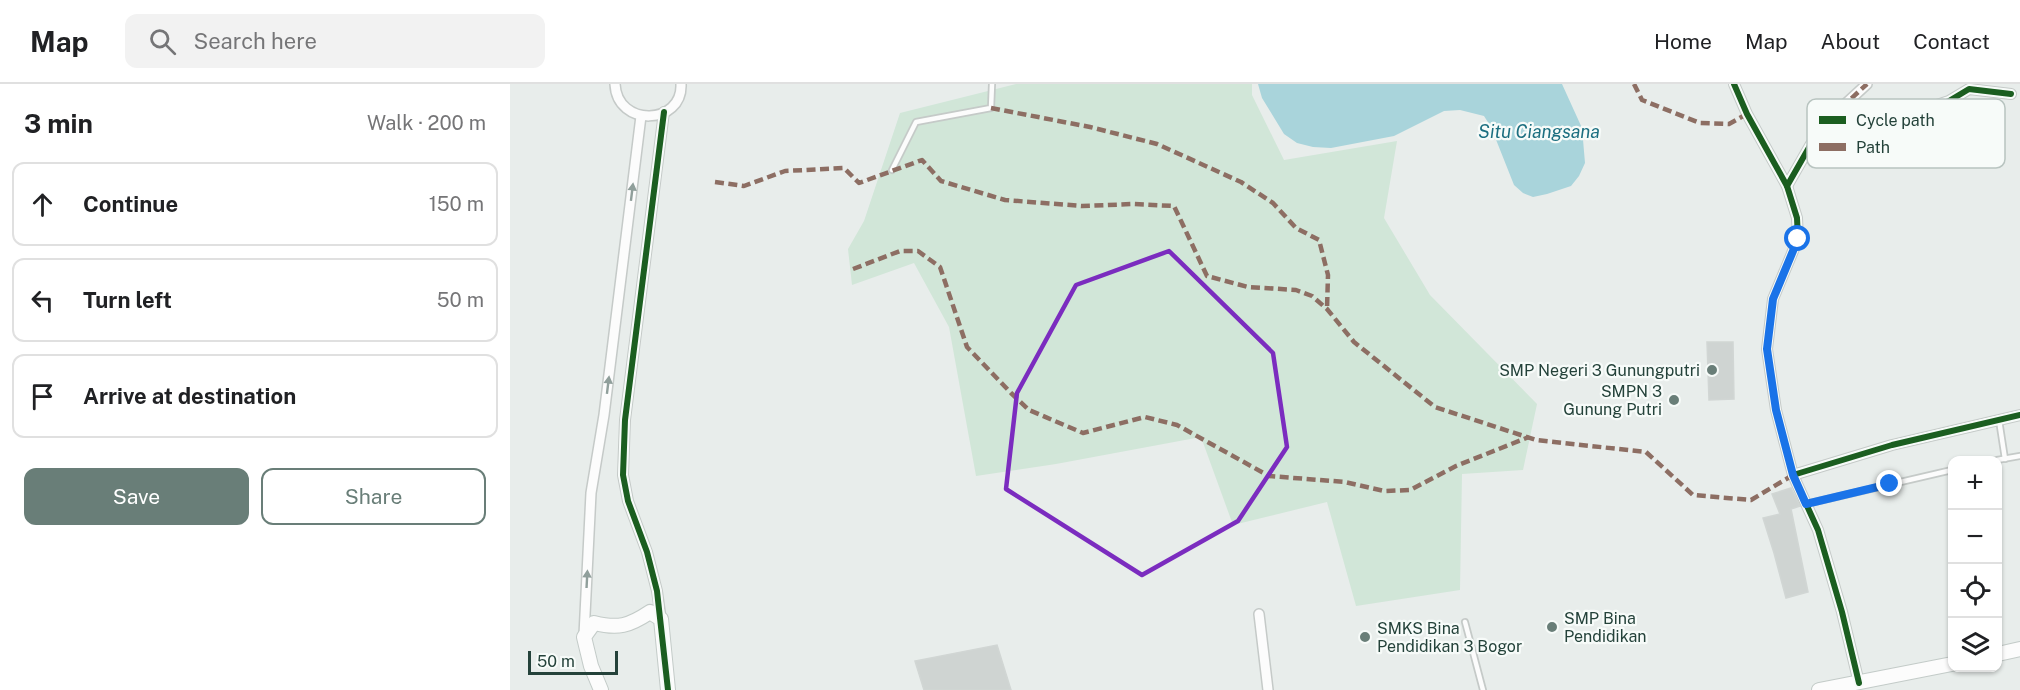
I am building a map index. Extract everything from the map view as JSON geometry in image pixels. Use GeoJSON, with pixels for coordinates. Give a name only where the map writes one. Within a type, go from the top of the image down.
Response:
{"type":"FeatureCollection","features":[{"type":"Feature","properties":{"kind":"street"},"geometry":{"type":"LineString","coordinates":[[615,84],[615,91],[620,102],[629,111],[641,116],[653,116],[664,112],[675,103],[681,84]]}},
{"type":"Feature","properties":{"kind":"street"},"geometry":{"type":"LineString","coordinates":[[1734,84],[1747,114],[1787,186],[1797,218],[1798,239],[1773,299],[1767,349],[1776,410],[1793,475],[1818,530],[1842,612],[1859,683]]}},
{"type":"Feature","properties":{"kind":"street"},"geometry":{"type":"LineString","coordinates":[[1851,99],[1867,84]]}},
{"type":"Feature","properties":{"kind":"street"},"geometry":{"type":"LineString","coordinates":[[1954,99],[1969,89],[2011,94]]}},
{"type":"Feature","properties":{"kind":"street"},"geometry":{"type":"LineString","coordinates":[[664,112],[625,420],[623,475],[628,501],[647,552],[657,591],[655,616],[664,649],[666,690]]}},
{"type":"Feature","properties":{"kind":"street"},"geometry":{"type":"LineString","coordinates":[[601,690],[591,666],[584,637],[591,493],[604,415],[641,116]]}},
{"type":"Feature","properties":{"kind":"street"},"geometry":{"type":"LineString","coordinates":[[1787,186],[1807,151]]}},
{"type":"Feature","properties":{"kind":"street"},"geometry":{"type":"LineString","coordinates":[[1793,475],[1892,445],[2020,415]]}},
{"type":"Feature","properties":{"kind":"street"},"geometry":{"type":"LineString","coordinates":[[585,607],[594,623],[609,627],[655,616]]}},
{"type":"Feature","properties":{"kind":"street"},"geometry":{"type":"LineString","coordinates":[[1259,614],[1268,690]]}},
{"type":"Feature","properties":{"kind":"street"},"geometry":{"type":"LineString","coordinates":[[584,637],[594,623]]}},
{"type":"Feature","properties":{"kind":"street"},"geometry":{"type":"LineString","coordinates":[[2002,653],[2020,650]]}},
{"type":"Feature","properties":{"kind":"street"},"geometry":{"type":"LineString","coordinates":[[1820,690],[1948,664]]}},
{"type":"Feature","properties":{"kind":"lane"},"geometry":{"type":"LineString","coordinates":[[892,170],[916,122],[991,108],[992,84]]}},
{"type":"Feature","properties":{"kind":"lane"},"geometry":{"type":"LineString","coordinates":[[1999,419],[2005,459]]}},
{"type":"Feature","properties":{"kind":"lane"},"geometry":{"type":"LineString","coordinates":[[2002,459],[2020,456]]}},
{"type":"Feature","properties":{"kind":"lane"},"geometry":{"type":"LineString","coordinates":[[1806,504],[1948,471]]}},
{"type":"Feature","properties":{"kind":"lane"},"geometry":{"type":"LineString","coordinates":[[1465,622],[1483,690]]}},
{"type":"Feature","properties":{"kind":"highlighted area"},"geometry":{"type":"Polygon","coordinates":[[[1169,251],[1273,353],[1287,447],[1238,521],[1142,575],[1006,489],[1017,393],[1076,285],[1169,251]]]}},
{"type":"Feature","properties":{"kind":"green space"},"geometry":{"type":"Polygon","coordinates":[[[1016,84],[1252,84],[1252,95],[1284,160],[1397,141],[1384,218],[1430,295],[1537,404],[1523,470],[1462,474],[1460,590],[1356,606],[1327,502],[1233,525],[1201,437],[1056,464],[976,476],[949,327],[914,263],[852,285],[848,249],[864,221],[900,113],[1016,84]]]}},
{"type":"Feature","properties":{"kind":"water","name":"Situ Ciangsana"},"geometry":{"type":"Polygon","coordinates":[[[1258,84],[1562,84],[1582,128],[1585,163],[1571,186],[1533,197],[1523,193],[1514,185],[1491,127],[1484,116],[1460,110],[1444,111],[1394,136],[1331,148],[1313,147],[1297,143],[1284,134],[1262,98],[1258,84]]]}},
{"type":"Feature","properties":{"kind":"building","name":"SMPN 3 Gunung Putri"},"geometry":{"type":"Polygon","coordinates":[[[1707,342],[1733,342],[1734,399],[1709,400],[1707,342]]]}},
{"type":"Feature","properties":{"kind":"building"},"geometry":{"type":"Polygon","coordinates":[[[1791,488],[1800,506],[1791,509],[1808,592],[1786,598],[1763,518],[1780,514],[1772,494],[1791,488]]]}},
{"type":"Feature","properties":{"kind":"building"},"geometry":{"type":"Polygon","coordinates":[[[997,645],[1011,690],[924,690],[915,661],[997,645]]]}},
{"type":"Feature","properties":{"kind":"marked path"},"geometry":{"type":"LineString","coordinates":[[1634,84],[1642,100],[1700,123],[1729,124],[1747,114]]}},
{"type":"Feature","properties":{"kind":"marked path"},"geometry":{"type":"LineString","coordinates":[[1851,99],[1867,84]]}},
{"type":"Feature","properties":{"kind":"marked path"},"geometry":{"type":"LineString","coordinates":[[991,108],[1090,127],[1157,144],[1241,182],[1273,203],[1296,228],[1319,240],[1328,275],[1327,309]]}},
{"type":"Feature","properties":{"kind":"marked path"},"geometry":{"type":"LineString","coordinates":[[715,182],[744,186],[785,171],[844,168],[859,183],[922,160],[941,181],[1005,200],[1082,206],[1133,204],[1174,206],[1207,276],[1248,287],[1296,290],[1312,296],[1327,309],[1354,342],[1435,407],[1536,440],[1646,452],[1693,495],[1751,500],[1793,475]]}},
{"type":"Feature","properties":{"kind":"marked path"},"geometry":{"type":"LineString","coordinates":[[853,269],[900,251],[918,251],[940,267],[967,347],[1029,410],[1083,433],[1145,417],[1177,425],[1269,476],[1345,482],[1384,491],[1410,490],[1456,466],[1529,437]]}},
{"type":"Feature","properties":{"kind":"cycle path"},"geometry":{"type":"LineString","coordinates":[[1734,84],[1747,114],[1787,186],[1797,218],[1798,239],[1773,299],[1767,349],[1776,410],[1793,475],[1818,530],[1842,612],[1859,683]]}},
{"type":"Feature","properties":{"kind":"cycle path"},"geometry":{"type":"LineString","coordinates":[[1952,99],[1969,89],[2011,94]]}},
{"type":"Feature","properties":{"kind":"cycle path"},"geometry":{"type":"LineString","coordinates":[[664,112],[625,420],[623,475],[628,501],[647,552],[657,591],[668,690]]}},
{"type":"Feature","properties":{"kind":"cycle path"},"geometry":{"type":"LineString","coordinates":[[1787,186],[1807,151]]}},
{"type":"Feature","properties":{"kind":"cycle path"},"geometry":{"type":"LineString","coordinates":[[1793,475],[1892,445],[2020,415]]}},
{"type":"Feature","properties":{"kind":"place","name":"SMP Negeri 3 Gunungputri"},"geometry":{"type":"Point","coordinates":[1712,370]}},
{"type":"Feature","properties":{"kind":"place","name":"SMPN 3 Gunung Putri"},"geometry":{"type":"Point","coordinates":[1674,400]}},
{"type":"Feature","properties":{"kind":"place","name":"SMP Bina Pendidikan"},"geometry":{"type":"Point","coordinates":[1552,627]}},
{"type":"Feature","properties":{"kind":"place","name":"SMKS Bina Pendidikan 3 Bogor"},"geometry":{"type":"Point","coordinates":[1365,637]}},
{"type":"Feature","properties":{"kind":"route"},"geometry":{"type":"LineString","coordinates":[[1798,239],[1773,299],[1767,349],[1776,410],[1793,475],[1806,504],[1890,484]]}}]}
